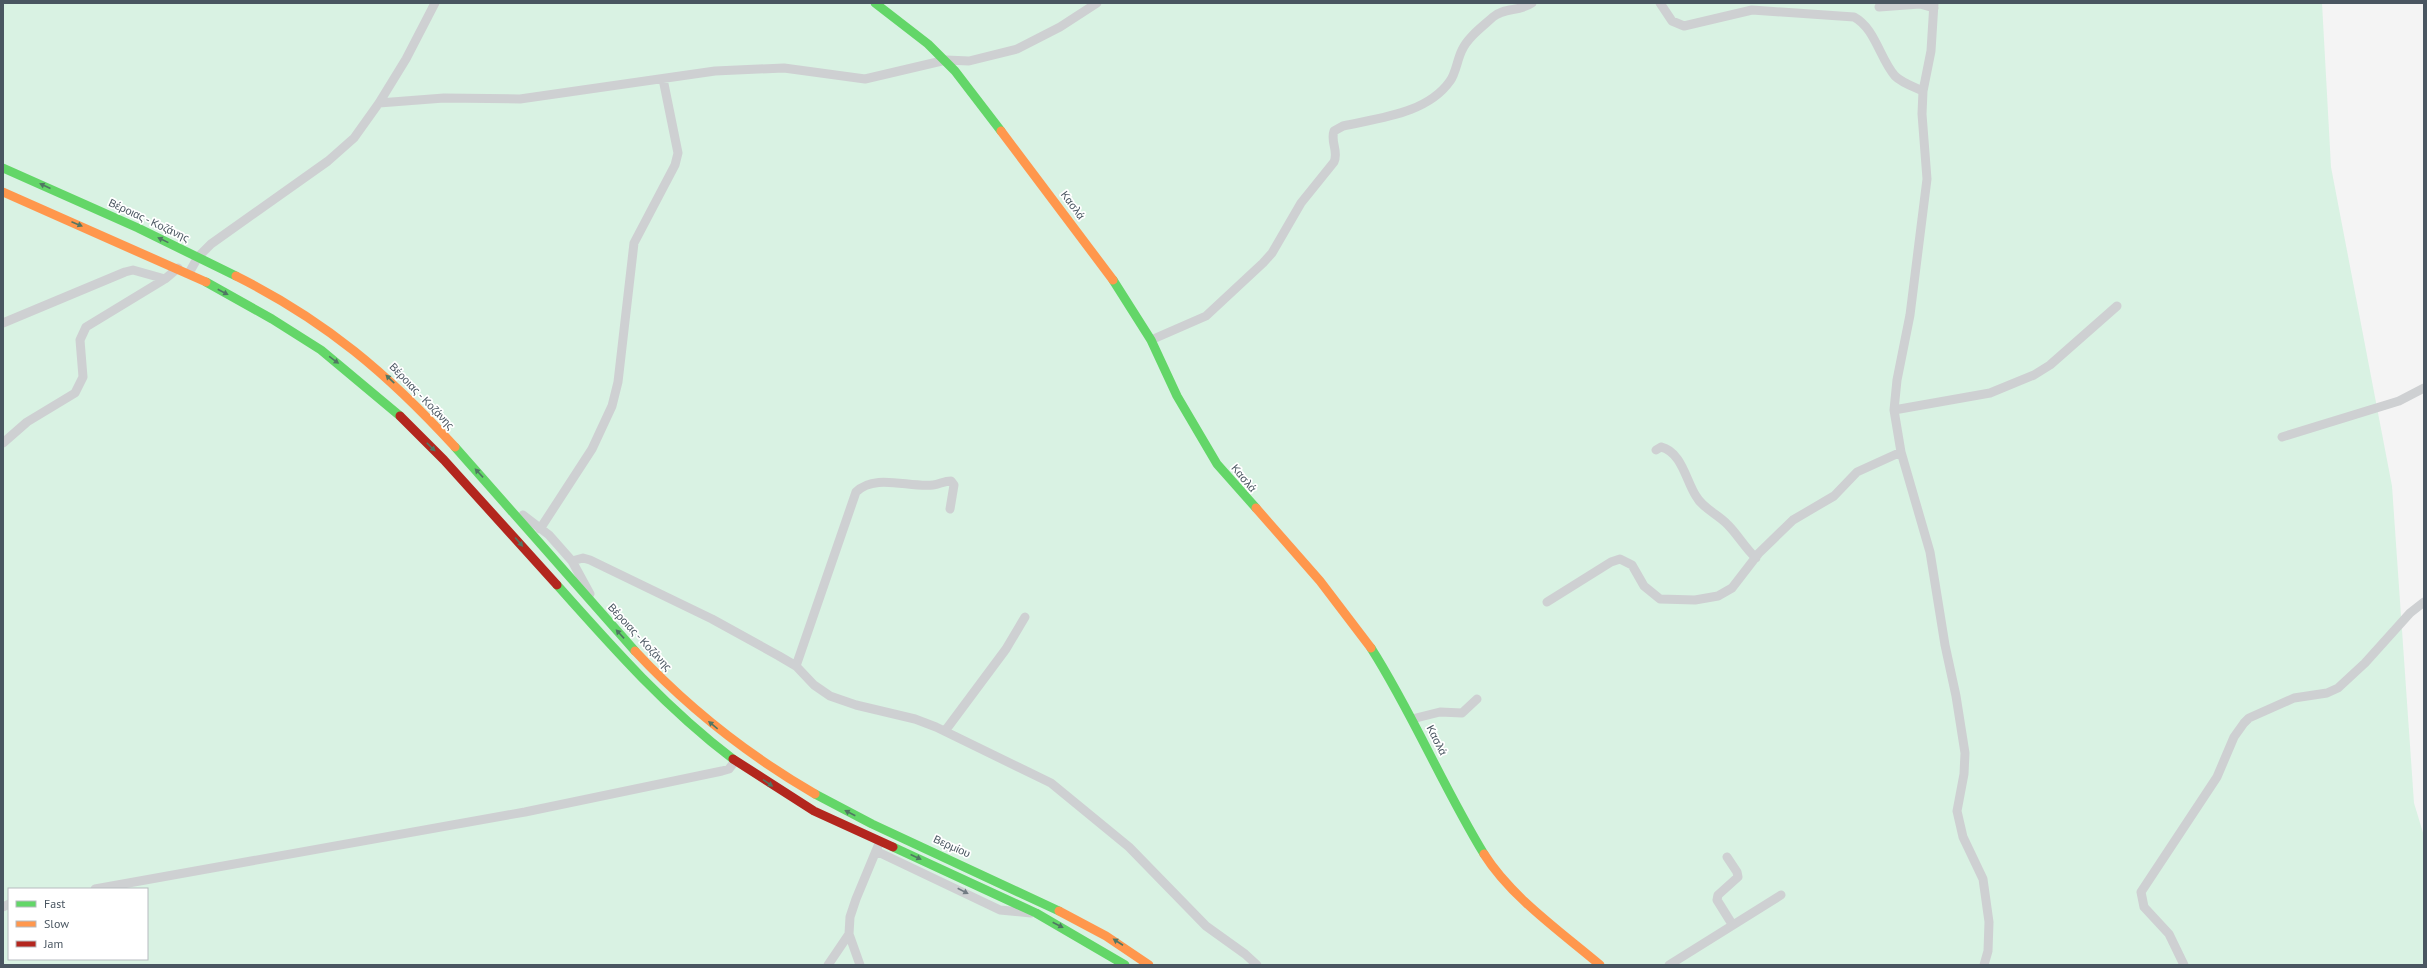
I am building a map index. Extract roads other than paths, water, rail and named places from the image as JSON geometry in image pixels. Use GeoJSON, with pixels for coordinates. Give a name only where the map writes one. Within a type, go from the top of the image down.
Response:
{"type":"FeatureCollection","features":[{"type":"Feature","properties":{"kind":"main road","name":"Κασλά"},"geometry":{"type":"LineString","coordinates":[[875,3],[946,60],[987,111],[1110,275],[1151,340],[1177,396],[1209,453],[1235,486],[1348,615],[1377,656],[1412,719],[1467,826],[1490,863],[1530,906],[1600,965]]}},
{"type":"Feature","properties":{"kind":"main road","name":"Βέροιας - Κοζάνης"},"geometry":{"type":"LineString","coordinates":[[3,168],[112,215],[284,301],[353,348],[380,369],[414,402],[610,623],[675,691],[744,749]]}},
{"type":"Feature","properties":{"kind":"main road"},"geometry":{"type":"LineString","coordinates":[[3,192],[189,273],[265,315],[321,350],[401,417],[510,531],[631,669],[696,731],[735,761],[814,811],[881,840],[1036,914],[1068,930],[1125,965]]}},
{"type":"Feature","properties":{"kind":"main road","name":"Βερμίου"},"geometry":{"type":"LineString","coordinates":[[744,749],[818,797],[885,830],[1042,901],[1116,941],[1149,965]]}},
{"type":"Feature","properties":{"kind":"street"},"geometry":{"type":"LineString","coordinates":[[189,273],[198,257],[211,244],[341,150],[354,138],[379,104],[406,59],[434,3]]}},
{"type":"Feature","properties":{"kind":"street"},"geometry":{"type":"LineString","coordinates":[[379,104],[444,98],[520,99],[716,71],[784,68],[865,79],[946,60],[969,61],[1017,48],[1060,27],[1097,3]]}},
{"type":"Feature","properties":{"kind":"street"},"geometry":{"type":"LineString","coordinates":[[1151,340],[1206,316],[1268,258],[1301,203],[1334,162],[1336,155],[1332,139],[1334,131],[1343,126],[1411,110],[1428,101],[1451,80],[1462,49],[1477,32],[1498,13],[1521,9],[1532,3]]}},
{"type":"Feature","properties":{"kind":"street"},"geometry":{"type":"LineString","coordinates":[[1660,3],[1672,21],[1684,26],[1752,10],[1854,17],[1861,22],[1877,44],[1894,74],[1904,82],[1923,91]]}},
{"type":"Feature","properties":{"kind":"street"},"geometry":{"type":"LineString","coordinates":[[1879,7],[1920,4],[1934,5],[1931,51],[1923,91],[1922,114],[1927,179],[1910,315],[1897,380],[1894,410],[1901,452],[1930,552],[1945,645],[1956,696],[1965,753],[1964,774],[1957,812],[1963,837],[1983,880],[1989,922],[1988,951],[1984,965]]}},
{"type":"Feature","properties":{"kind":"street"},"geometry":{"type":"LineString","coordinates":[[540,529],[592,449],[612,406],[618,382],[634,243],[675,164],[678,153],[663,79]]}},
{"type":"Feature","properties":{"kind":"street"},"geometry":{"type":"LineString","coordinates":[[3,443],[27,422],[59,405],[76,393],[83,377],[80,340],[86,327],[165,279],[178,268]]}},
{"type":"Feature","properties":{"kind":"street"},"geometry":{"type":"LineString","coordinates":[[3,323],[125,272],[133,270],[165,279]]}},
{"type":"Feature","properties":{"kind":"street"},"geometry":{"type":"LineString","coordinates":[[1894,410],[1990,393],[2034,375],[2050,365],[2117,306]]}},
{"type":"Feature","properties":{"kind":"street"},"geometry":{"type":"LineString","coordinates":[[2282,437],[2399,402],[2424,388]]}},
{"type":"Feature","properties":{"kind":"street"},"geometry":{"type":"LineString","coordinates":[[1656,450],[1661,447],[1671,452],[1683,468],[1690,487],[1700,503],[1730,526],[1743,546],[1756,558]]}},
{"type":"Feature","properties":{"kind":"street"},"geometry":{"type":"LineString","coordinates":[[1547,602],[1611,562],[1620,559],[1632,565],[1644,586],[1660,599],[1668,601],[1709,600],[1732,588],[1778,533],[1793,520],[1834,496],[1857,472],[1901,452]]}},
{"type":"Feature","properties":{"kind":"street"},"geometry":{"type":"LineString","coordinates":[[796,666],[856,492],[861,487],[873,483],[935,485],[951,481],[954,485],[950,509]]}},
{"type":"Feature","properties":{"kind":"street"},"geometry":{"type":"LineString","coordinates":[[490,486],[550,536],[572,561],[588,591],[610,623]]}},
{"type":"Feature","properties":{"kind":"street"},"geometry":{"type":"LineString","coordinates":[[572,561],[583,558],[590,560],[712,619],[796,666],[814,685],[830,696],[856,705],[915,719],[1051,783],[1129,847],[1206,926],[1245,954],[1257,965]]}},
{"type":"Feature","properties":{"kind":"street"},"geometry":{"type":"LineString","coordinates":[[2184,965],[2169,934],[2144,907],[2141,892],[2217,777],[2239,730],[2249,718],[2294,698],[2327,693],[2338,688],[2365,663],[2410,613],[2424,602]]}},
{"type":"Feature","properties":{"kind":"street"},"geometry":{"type":"LineString","coordinates":[[945,732],[1006,649],[1025,617]]}},
{"type":"Feature","properties":{"kind":"street"},"geometry":{"type":"LineString","coordinates":[[1412,719],[1440,712],[1462,713],[1477,699]]}},
{"type":"Feature","properties":{"kind":"street"},"geometry":{"type":"LineString","coordinates":[[100,888],[672,783],[729,769],[735,761]]}},
{"type":"Feature","properties":{"kind":"street"},"geometry":{"type":"LineString","coordinates":[[860,965],[850,934],[850,917],[885,830]]}},
{"type":"Feature","properties":{"kind":"street"},"geometry":{"type":"LineString","coordinates":[[876,851],[1000,910],[1036,914]]}},
{"type":"Feature","properties":{"kind":"street"},"geometry":{"type":"LineString","coordinates":[[1726,857],[1737,872],[1738,877],[1718,895],[1717,900],[1732,924]]}},
{"type":"Feature","properties":{"kind":"street"},"geometry":{"type":"LineString","coordinates":[[1669,965],[1732,924],[1781,895]]}},
{"type":"Feature","properties":{"kind":"street"},"geometry":{"type":"LineString","coordinates":[[828,965],[850,934]]}}]}
